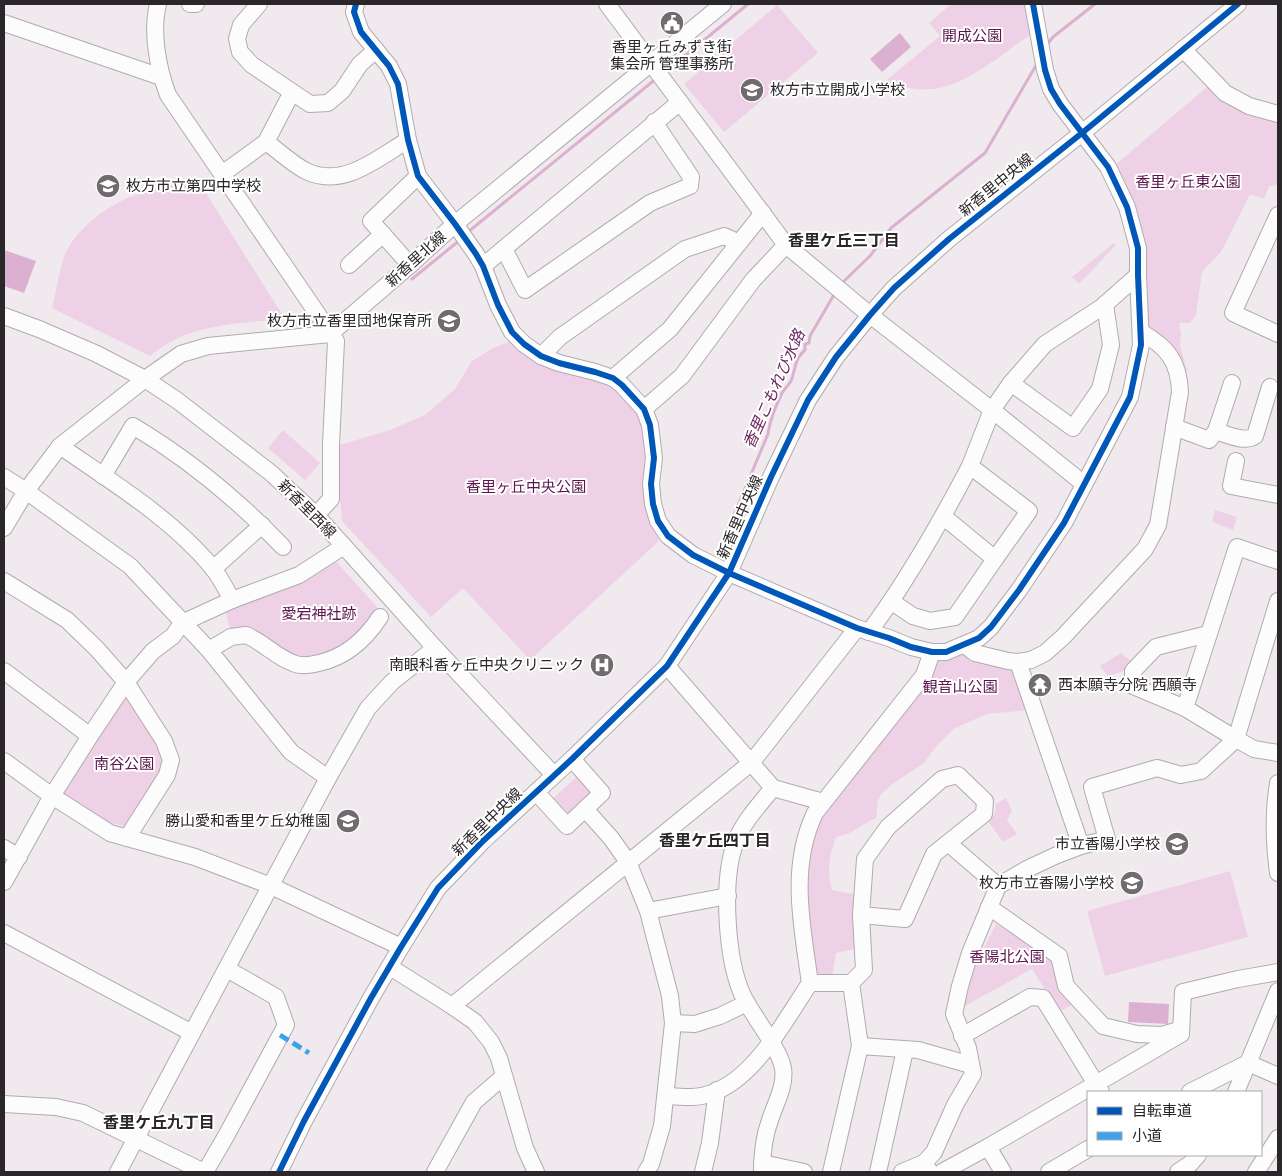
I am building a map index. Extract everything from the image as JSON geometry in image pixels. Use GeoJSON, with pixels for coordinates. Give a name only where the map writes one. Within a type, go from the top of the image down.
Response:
{"type":"FeatureCollection","features":[{"type":"Feature","properties":{"kind":"street"},"geometry":{"type":"LineString","coordinates":[[158,4],[156,44],[161,77],[168,95],[336,341],[331,444],[331,499],[316,515]]}},
{"type":"Feature","properties":{"kind":"street"},"geometry":{"type":"LineString","coordinates":[[190,4],[196,4]]}},
{"type":"Feature","properties":{"kind":"street"},"geometry":{"type":"LineString","coordinates":[[259,4],[241,25],[237,39],[240,52],[252,65],[310,104],[328,103],[342,91],[360,64],[376,50]]}},
{"type":"Feature","properties":{"kind":"street"},"geometry":{"type":"LineString","coordinates":[[356,4],[354,12],[361,32],[389,66],[398,84],[408,140],[418,176],[461,232],[483,266],[498,305],[512,332],[524,344],[541,356],[559,364],[613,378],[644,409],[650,425],[654,458],[651,484],[653,504],[658,521],[668,536],[693,555],[729,573],[863,630],[911,647],[932,652],[946,652],[964,645],[979,638],[991,627],[1064,523],[1130,397],[1141,344],[1138,248],[1127,207],[1108,167],[1060,104],[1052,89],[1043,63],[1034,4]]}},
{"type":"Feature","properties":{"kind":"street"},"geometry":{"type":"LineString","coordinates":[[606,4],[786,245],[870,315],[1084,484]]}},
{"type":"Feature","properties":{"kind":"street","name":"新香里北線"},"geometry":{"type":"LineString","coordinates":[[330,334],[410,265],[461,232],[658,72],[723,4]]}},
{"type":"Feature","properties":{"kind":"street","name":"新香里中央線"},"geometry":{"type":"LineString","coordinates":[[279,1172],[304,1121],[401,947],[438,888],[483,841],[572,759],[667,666],[729,573],[771,476],[808,400],[836,357],[870,315],[894,288],[949,238],[1238,4]]}},
{"type":"Feature","properties":{"kind":"street"},"geometry":{"type":"LineString","coordinates":[[4,23],[161,77]]}},
{"type":"Feature","properties":{"kind":"street"},"geometry":{"type":"LineString","coordinates":[[1183,49],[1225,93],[1249,106],[1278,114]]}},
{"type":"Feature","properties":{"kind":"street"},"geometry":{"type":"LineString","coordinates":[[222,174],[266,142],[292,92]]}},
{"type":"Feature","properties":{"kind":"street"},"geometry":{"type":"LineString","coordinates":[[483,266],[680,102]]}},
{"type":"Feature","properties":{"kind":"street"},"geometry":{"type":"LineString","coordinates":[[504,249],[525,290],[650,203],[690,186],[691,177],[654,122]]}},
{"type":"Feature","properties":{"kind":"street"},"geometry":{"type":"LineString","coordinates":[[266,142],[305,170],[316,175],[336,177],[351,174],[408,140]]}},
{"type":"Feature","properties":{"kind":"street"},"geometry":{"type":"LineString","coordinates":[[410,265],[370,221],[418,176]]}},
{"type":"Feature","properties":{"kind":"street"},"geometry":{"type":"LineString","coordinates":[[613,378],[670,330],[763,213]]}},
{"type":"Feature","properties":{"kind":"street"},"geometry":{"type":"LineString","coordinates":[[1278,215],[1233,313],[1278,333]]}},
{"type":"Feature","properties":{"kind":"street"},"geometry":{"type":"LineString","coordinates":[[349,265],[382,234]]}},
{"type":"Feature","properties":{"kind":"street"},"geometry":{"type":"LineString","coordinates":[[541,356],[560,337],[685,249],[724,236],[740,243]]}},
{"type":"Feature","properties":{"kind":"street"},"geometry":{"type":"LineString","coordinates":[[644,409],[682,376],[753,280],[786,245]]}},
{"type":"Feature","properties":{"kind":"street"},"geometry":{"type":"LineString","coordinates":[[452,1006],[752,762],[863,630],[892,602],[944,517],[970,466],[992,410],[1011,383],[1045,344],[1105,304],[1138,275]]}},
{"type":"Feature","properties":{"kind":"street"},"geometry":{"type":"LineString","coordinates":[[1011,383],[1073,428],[1100,389],[1111,345],[1105,304]]}},
{"type":"Feature","properties":{"kind":"street","name":"新香里西線"},"geometry":{"type":"LineString","coordinates":[[4,316],[97,354],[145,379],[178,401],[271,473],[316,515],[435,648],[554,776]]}},
{"type":"Feature","properties":{"kind":"street"},"geometry":{"type":"LineString","coordinates":[[964,645],[975,653],[991,658],[1018,662],[1031,660],[1045,653],[1063,637],[1145,549],[1158,525],[1180,392],[1179,375],[1168,353],[1156,340],[1141,332]]}},
{"type":"Feature","properties":{"kind":"street"},"geometry":{"type":"LineString","coordinates":[[4,528],[26,491],[60,446],[145,379],[181,354],[208,346],[330,334]]}},
{"type":"Feature","properties":{"kind":"street"},"geometry":{"type":"LineString","coordinates":[[1174,427],[1209,440],[1216,431],[1232,383]]}},
{"type":"Feature","properties":{"kind":"street"},"geometry":{"type":"LineString","coordinates":[[1216,431],[1244,440],[1252,439],[1255,436],[1270,387]]}},
{"type":"Feature","properties":{"kind":"street"},"geometry":{"type":"LineString","coordinates":[[103,476],[132,426],[205,474],[262,525],[283,547]]}},
{"type":"Feature","properties":{"kind":"street"},"geometry":{"type":"LineString","coordinates":[[60,446],[161,517],[180,534],[213,569],[232,600]]}},
{"type":"Feature","properties":{"kind":"street"},"geometry":{"type":"LineString","coordinates":[[1236,462],[1231,486],[1278,495]]}},
{"type":"Feature","properties":{"kind":"street"},"geometry":{"type":"LineString","coordinates":[[892,602],[913,616],[930,621],[955,617],[1029,511],[970,466]]}},
{"type":"Feature","properties":{"kind":"street"},"geometry":{"type":"LineString","coordinates":[[4,476],[130,566],[209,650],[291,752],[328,778]]}},
{"type":"Feature","properties":{"kind":"street"},"geometry":{"type":"LineString","coordinates":[[944,517],[996,559]]}},
{"type":"Feature","properties":{"kind":"street"},"geometry":{"type":"LineString","coordinates":[[213,569],[262,525]]}},
{"type":"Feature","properties":{"kind":"street"},"geometry":{"type":"LineString","coordinates":[[4,882],[52,796],[90,736],[126,682],[153,651],[173,636],[182,623],[232,600],[299,574],[344,546]]}},
{"type":"Feature","properties":{"kind":"street"},"geometry":{"type":"LineString","coordinates":[[1185,708],[1237,547],[1278,561]]}},
{"type":"Feature","properties":{"kind":"street"},"geometry":{"type":"LineString","coordinates":[[4,581],[67,620],[97,649],[126,682],[164,741],[171,760],[167,775],[127,838]]}},
{"type":"Feature","properties":{"kind":"street"},"geometry":{"type":"LineString","coordinates":[[902,1172],[927,1168],[955,1105],[973,1074],[968,1048],[954,1014],[970,954],[998,886],[1027,869],[1057,855],[1107,839],[1092,787],[1157,768],[1181,775],[1202,771],[1236,740],[1278,601]]}},
{"type":"Feature","properties":{"kind":"street"},"geometry":{"type":"LineString","coordinates":[[209,650],[230,637],[246,635],[292,663],[301,666],[315,664],[333,660],[350,650],[363,639],[380,617]]}},
{"type":"Feature","properties":{"kind":"street"},"geometry":{"type":"LineString","coordinates":[[1208,634],[1156,647],[1133,671],[1133,686],[1185,708],[1254,749],[1278,753]]}},
{"type":"Feature","properties":{"kind":"street"},"geometry":{"type":"LineString","coordinates":[[118,1172],[328,778],[368,708],[392,682],[435,648]]}},
{"type":"Feature","properties":{"kind":"street"},"geometry":{"type":"LineString","coordinates":[[666,1096],[690,1097],[711,1093],[731,1083],[755,1064],[810,983],[800,903],[801,860],[806,831],[823,802],[924,675],[932,652]]}},
{"type":"Feature","properties":{"kind":"street"},"geometry":{"type":"LineString","coordinates":[[1018,662],[1081,846]]}},
{"type":"Feature","properties":{"kind":"street"},"geometry":{"type":"LineString","coordinates":[[667,666],[773,788],[823,802]]}},
{"type":"Feature","properties":{"kind":"street"},"geometry":{"type":"LineString","coordinates":[[4,671],[90,736]]}},
{"type":"Feature","properties":{"kind":"street"},"geometry":{"type":"LineString","coordinates":[[536,792],[567,826],[602,793],[572,759]]}},
{"type":"Feature","properties":{"kind":"street"},"geometry":{"type":"LineString","coordinates":[[4,762],[52,796],[110,833],[195,857],[271,886],[401,947]]}},
{"type":"Feature","properties":{"kind":"street"},"geometry":{"type":"LineString","coordinates":[[810,983],[851,983],[864,970],[861,915],[865,859],[888,827],[942,779],[958,775],[985,801],[984,814],[934,854],[905,919],[861,915]]}},
{"type":"Feature","properties":{"kind":"street"},"geometry":{"type":"LineString","coordinates":[[1278,783],[1276,800],[1278,873]]}},
{"type":"Feature","properties":{"kind":"street"},"geometry":{"type":"LineString","coordinates":[[773,788],[749,819],[736,840],[728,877],[729,938],[734,969],[747,1003],[776,1050],[783,1070],[780,1092],[769,1121],[762,1168],[804,1172]]}},
{"type":"Feature","properties":{"kind":"street"},"geometry":{"type":"LineString","coordinates":[[585,809],[611,838],[628,862],[648,911],[670,996],[673,1023],[662,1126],[651,1164],[646,1172]]}},
{"type":"Feature","properties":{"kind":"street"},"geometry":{"type":"LineString","coordinates":[[948,843],[998,886]]}},
{"type":"Feature","properties":{"kind":"street"},"geometry":{"type":"LineString","coordinates":[[4,848],[19,857]]}},
{"type":"Feature","properties":{"kind":"street"},"geometry":{"type":"LineString","coordinates":[[648,911],[728,896]]}},
{"type":"Feature","properties":{"kind":"street"},"geometry":{"type":"LineString","coordinates":[[989,907],[1059,956],[1066,986],[1103,1026],[1137,1034],[1162,1035],[1181,1030]]}},
{"type":"Feature","properties":{"kind":"street"},"geometry":{"type":"LineString","coordinates":[[4,933],[192,1033]]}},
{"type":"Feature","properties":{"kind":"street"},"geometry":{"type":"LineString","coordinates":[[390,967],[475,1022],[491,1042],[499,1058],[525,1148],[536,1172]]}},
{"type":"Feature","properties":{"kind":"street"},"geometry":{"type":"LineString","coordinates":[[5,1103],[56,1107],[83,1113],[204,1172],[226,1136],[286,1025],[276,997],[227,969]]}},
{"type":"Feature","properties":{"kind":"street"},"geometry":{"type":"LineString","coordinates":[[962,1036],[1030,997],[1042,998],[1098,1088],[1181,1034],[1183,992],[1278,972]]}},
{"type":"Feature","properties":{"kind":"street"},"geometry":{"type":"LineString","coordinates":[[831,1172],[860,1046],[851,983]]}},
{"type":"Feature","properties":{"kind":"street"},"geometry":{"type":"LineString","coordinates":[[1236,1091],[1278,991]]}},
{"type":"Feature","properties":{"kind":"street"},"geometry":{"type":"LineString","coordinates":[[673,1023],[695,1024],[720,1016],[747,1003]]}},
{"type":"Feature","properties":{"kind":"street"},"geometry":{"type":"LineString","coordinates":[[860,1046],[918,1050],[971,1064]]}},
{"type":"Feature","properties":{"kind":"street"},"geometry":{"type":"LineString","coordinates":[[878,1172],[905,1050]]}},
{"type":"Feature","properties":{"kind":"street"},"geometry":{"type":"LineString","coordinates":[[1192,1091],[1248,1063],[1278,1076]]}},
{"type":"Feature","properties":{"kind":"street"},"geometry":{"type":"LineString","coordinates":[[435,1172],[474,1102],[504,1076]]}},
{"type":"Feature","properties":{"kind":"street"},"geometry":{"type":"LineString","coordinates":[[704,1172],[718,1090]]}},
{"type":"Feature","properties":{"kind":"street"},"geometry":{"type":"LineString","coordinates":[[942,1172],[1087,1094]]}},
{"type":"Feature","properties":{"kind":"street"},"geometry":{"type":"LineString","coordinates":[[1256,1172],[1278,1138]]}},
{"type":"Feature","properties":{"kind":"street"},"geometry":{"type":"LineString","coordinates":[[988,1147],[1003,1172]]}},
{"type":"Feature","properties":{"kind":"street"},"geometry":{"type":"LineString","coordinates":[[1049,1172],[1087,1150]]}},
{"type":"Feature","properties":{"kind":"street"},"geometry":{"type":"LineString","coordinates":[[1178,1172],[1190,1164],[1197,1156]]}},
{"type":"Feature","properties":{"kind":"green space","name":"開成公園"},"geometry":{"type":"Polygon","coordinates":[[[951,4],[1030,4],[1034,32],[973,74],[946,86],[920,89],[883,83],[940,36],[929,23],[951,4]]]}},
{"type":"Feature","properties":{"kind":"green space"},"geometry":{"type":"Polygon","coordinates":[[[777,5],[818,53],[724,132],[684,84],[777,5]]]}},
{"type":"Feature","properties":{"kind":"green space","name":"香里ヶ丘東公園"},"geometry":{"type":"Polygon","coordinates":[[[1208,86],[1278,120],[1278,185],[1269,186],[1264,199],[1250,194],[1221,252],[1202,272],[1196,315],[1190,323],[1179,323],[1180,345],[1187,371],[1183,374],[1146,330],[1114,166],[1208,86]]]}},
{"type":"Feature","properties":{"kind":"green space"},"geometry":{"type":"Polygon","coordinates":[[[179,179],[202,187],[285,319],[231,324],[197,331],[180,337],[150,356],[52,308],[66,252],[78,234],[94,218],[113,205],[179,179]]]}},
{"type":"Feature","properties":{"kind":"green space"},"geometry":{"type":"Polygon","coordinates":[[[1114,243],[1116,245],[1079,284],[1072,277],[1114,243]]]}},
{"type":"Feature","properties":{"kind":"green space","name":"香里ヶ丘中央公園"},"geometry":{"type":"Polygon","coordinates":[[[512,341],[533,360],[561,372],[599,381],[624,393],[642,415],[648,441],[648,514],[659,541],[530,660],[463,588],[431,617],[342,521],[336,446],[390,430],[425,415],[455,389],[472,361],[493,348],[512,341]]]}},
{"type":"Feature","properties":{"kind":"green space"},"geometry":{"type":"Polygon","coordinates":[[[283,430],[320,463],[305,480],[268,448],[283,430]]]}},
{"type":"Feature","properties":{"kind":"green space"},"geometry":{"type":"Polygon","coordinates":[[[1215,510],[1237,517],[1233,530],[1212,522],[1215,510]]]}},
{"type":"Feature","properties":{"kind":"green space","name":"愛宕神社跡"},"geometry":{"type":"Polygon","coordinates":[[[332,557],[377,607],[376,615],[347,647],[301,661],[231,632],[225,610],[332,557]]]}},
{"type":"Feature","properties":{"kind":"green space","name":"観音山公園"},"geometry":{"type":"Polygon","coordinates":[[[964,649],[1009,664],[1027,710],[987,714],[955,728],[935,748],[924,763],[882,793],[878,800],[876,818],[852,832],[836,837],[830,863],[830,883],[832,890],[857,895],[855,949],[836,953],[832,978],[814,980],[803,903],[810,832],[934,656],[964,649]]]}},
{"type":"Feature","properties":{"kind":"green space"},"geometry":{"type":"Polygon","coordinates":[[[1121,653],[1135,664],[1131,669],[1108,676],[1100,666],[1121,653]]]}},
{"type":"Feature","properties":{"kind":"green space","name":"南谷公園"},"geometry":{"type":"Polygon","coordinates":[[[124,694],[157,744],[162,765],[160,775],[153,788],[127,827],[110,823],[63,794],[124,694]]]}},
{"type":"Feature","properties":{"kind":"green space"},"geometry":{"type":"Polygon","coordinates":[[[581,773],[595,789],[563,817],[549,802],[581,773]]]}},
{"type":"Feature","properties":{"kind":"green space"},"geometry":{"type":"Polygon","coordinates":[[[1006,798],[1012,811],[1007,820],[1017,834],[1003,842],[988,821],[995,814],[996,804],[1006,798]]]}},
{"type":"Feature","properties":{"kind":"green space"},"geometry":{"type":"Polygon","coordinates":[[[1230,871],[1248,937],[1105,976],[1087,911],[1230,871]]]}},
{"type":"Feature","properties":{"kind":"green space","name":"香陽北公園"},"geometry":{"type":"Polygon","coordinates":[[[996,924],[1048,954],[1056,969],[1061,991],[1072,1005],[1059,1012],[1032,969],[963,1007],[972,972],[996,924]]]}},
{"type":"Feature","properties":{"kind":"shaded area"},"geometry":{"type":"Polygon","coordinates":[[[900,33],[911,47],[882,72],[870,59],[900,33]]]}},
{"type":"Feature","properties":{"kind":"shaded area"},"geometry":{"type":"Polygon","coordinates":[[[4,250],[36,261],[24,293],[4,286],[4,250]]]}},
{"type":"Feature","properties":{"kind":"shaded area"},"geometry":{"type":"Polygon","coordinates":[[[1129,1002],[1169,1004],[1168,1024],[1128,1022],[1129,1002]]]}},
{"type":"Feature","properties":{"kind":"waterway"},"geometry":{"type":"LineString","coordinates":[[664,73],[748,4]]}},
{"type":"Feature","properties":{"kind":"waterway","name":"香里こもれび水路"},"geometry":{"type":"LineString","coordinates":[[1047,45],[1053,37],[1095,4]]}},
{"type":"Feature","properties":{"kind":"waterway","name":"香里こもれび水路"},"geometry":{"type":"LineString","coordinates":[[841,284],[870,256],[891,228],[985,153],[1038,62]]}},
{"type":"Feature","properties":{"kind":"waterway"},"geometry":{"type":"LineString","coordinates":[[468,232],[657,78]]}},
{"type":"Feature","properties":{"kind":"waterway"},"geometry":{"type":"LineString","coordinates":[[412,279],[460,240]]}},
{"type":"Feature","properties":{"kind":"waterway","name":"香里こもれび水路"},"geometry":{"type":"LineString","coordinates":[[728,529],[768,434],[780,398],[791,381],[797,361],[805,350],[805,344],[809,343],[810,336],[835,293]]}},
{"type":"Feature","properties":{"kind":"marked path"},"geometry":{"type":"LineString","coordinates":[[280,1035],[309,1053]]}},
{"type":"Feature","properties":{"kind":"cycle path"},"geometry":{"type":"LineString","coordinates":[[356,4],[354,12],[361,32],[389,66],[398,84],[408,140],[418,176],[476,254],[512,332],[524,344],[541,356],[613,378],[644,409],[650,425],[654,458],[651,484],[653,504],[658,521],[668,536],[693,555],[729,573],[857,628],[911,647],[932,652],[946,652],[979,638],[991,627],[1019,590],[1064,523],[1130,397],[1141,345],[1138,248],[1127,207],[1108,167],[1060,104],[1051,89],[1045,70],[1033,4]]}},
{"type":"Feature","properties":{"kind":"cycle path"},"geometry":{"type":"LineString","coordinates":[[279,1172],[304,1121],[371,998],[438,888],[483,841],[572,759],[667,666],[729,573],[771,477],[808,400],[836,357],[870,315],[894,288],[949,239],[1082,133],[1238,4]]}},
{"type":"Feature","properties":{"kind":"place","name":"香里ヶ丘みずき街 集会所 管理事務所"},"geometry":{"type":"Point","coordinates":[672,23]}},
{"type":"Feature","properties":{"kind":"place","name":"枚方市立開成小学校"},"geometry":{"type":"Point","coordinates":[752,90]}},
{"type":"Feature","properties":{"kind":"place","name":"枚方市立第四中学校"},"geometry":{"type":"Point","coordinates":[108,186]}},
{"type":"Feature","properties":{"kind":"place","name":"枚方市立香里団地保育所"},"geometry":{"type":"Point","coordinates":[449,321]}},
{"type":"Feature","properties":{"kind":"place","name":"南眼科香ヶ丘中央クリニック"},"geometry":{"type":"Point","coordinates":[602,665]}},
{"type":"Feature","properties":{"kind":"place","name":"西本願寺分院 西願寺"},"geometry":{"type":"Point","coordinates":[1040,685]}},
{"type":"Feature","properties":{"kind":"place","name":"勝山愛和香里ケ丘幼稚園"},"geometry":{"type":"Point","coordinates":[348,821]}},
{"type":"Feature","properties":{"kind":"place","name":"市立香陽小学校"},"geometry":{"type":"Point","coordinates":[1177,844]}},
{"type":"Feature","properties":{"kind":"place","name":"枚方市立香陽小学校"},"geometry":{"type":"Point","coordinates":[1132,883]}},
{"type":"Feature","properties":{"kind":"district","name":"香里ケ丘三丁目"},"geometry":{"type":"Point","coordinates":[844,240]}},
{"type":"Feature","properties":{"kind":"district","name":"香里ケ丘四丁目"},"geometry":{"type":"Point","coordinates":[715,840]}},
{"type":"Feature","properties":{"kind":"district","name":"香里ケ丘九丁目"},"geometry":{"type":"Point","coordinates":[159,1122]}}]}
